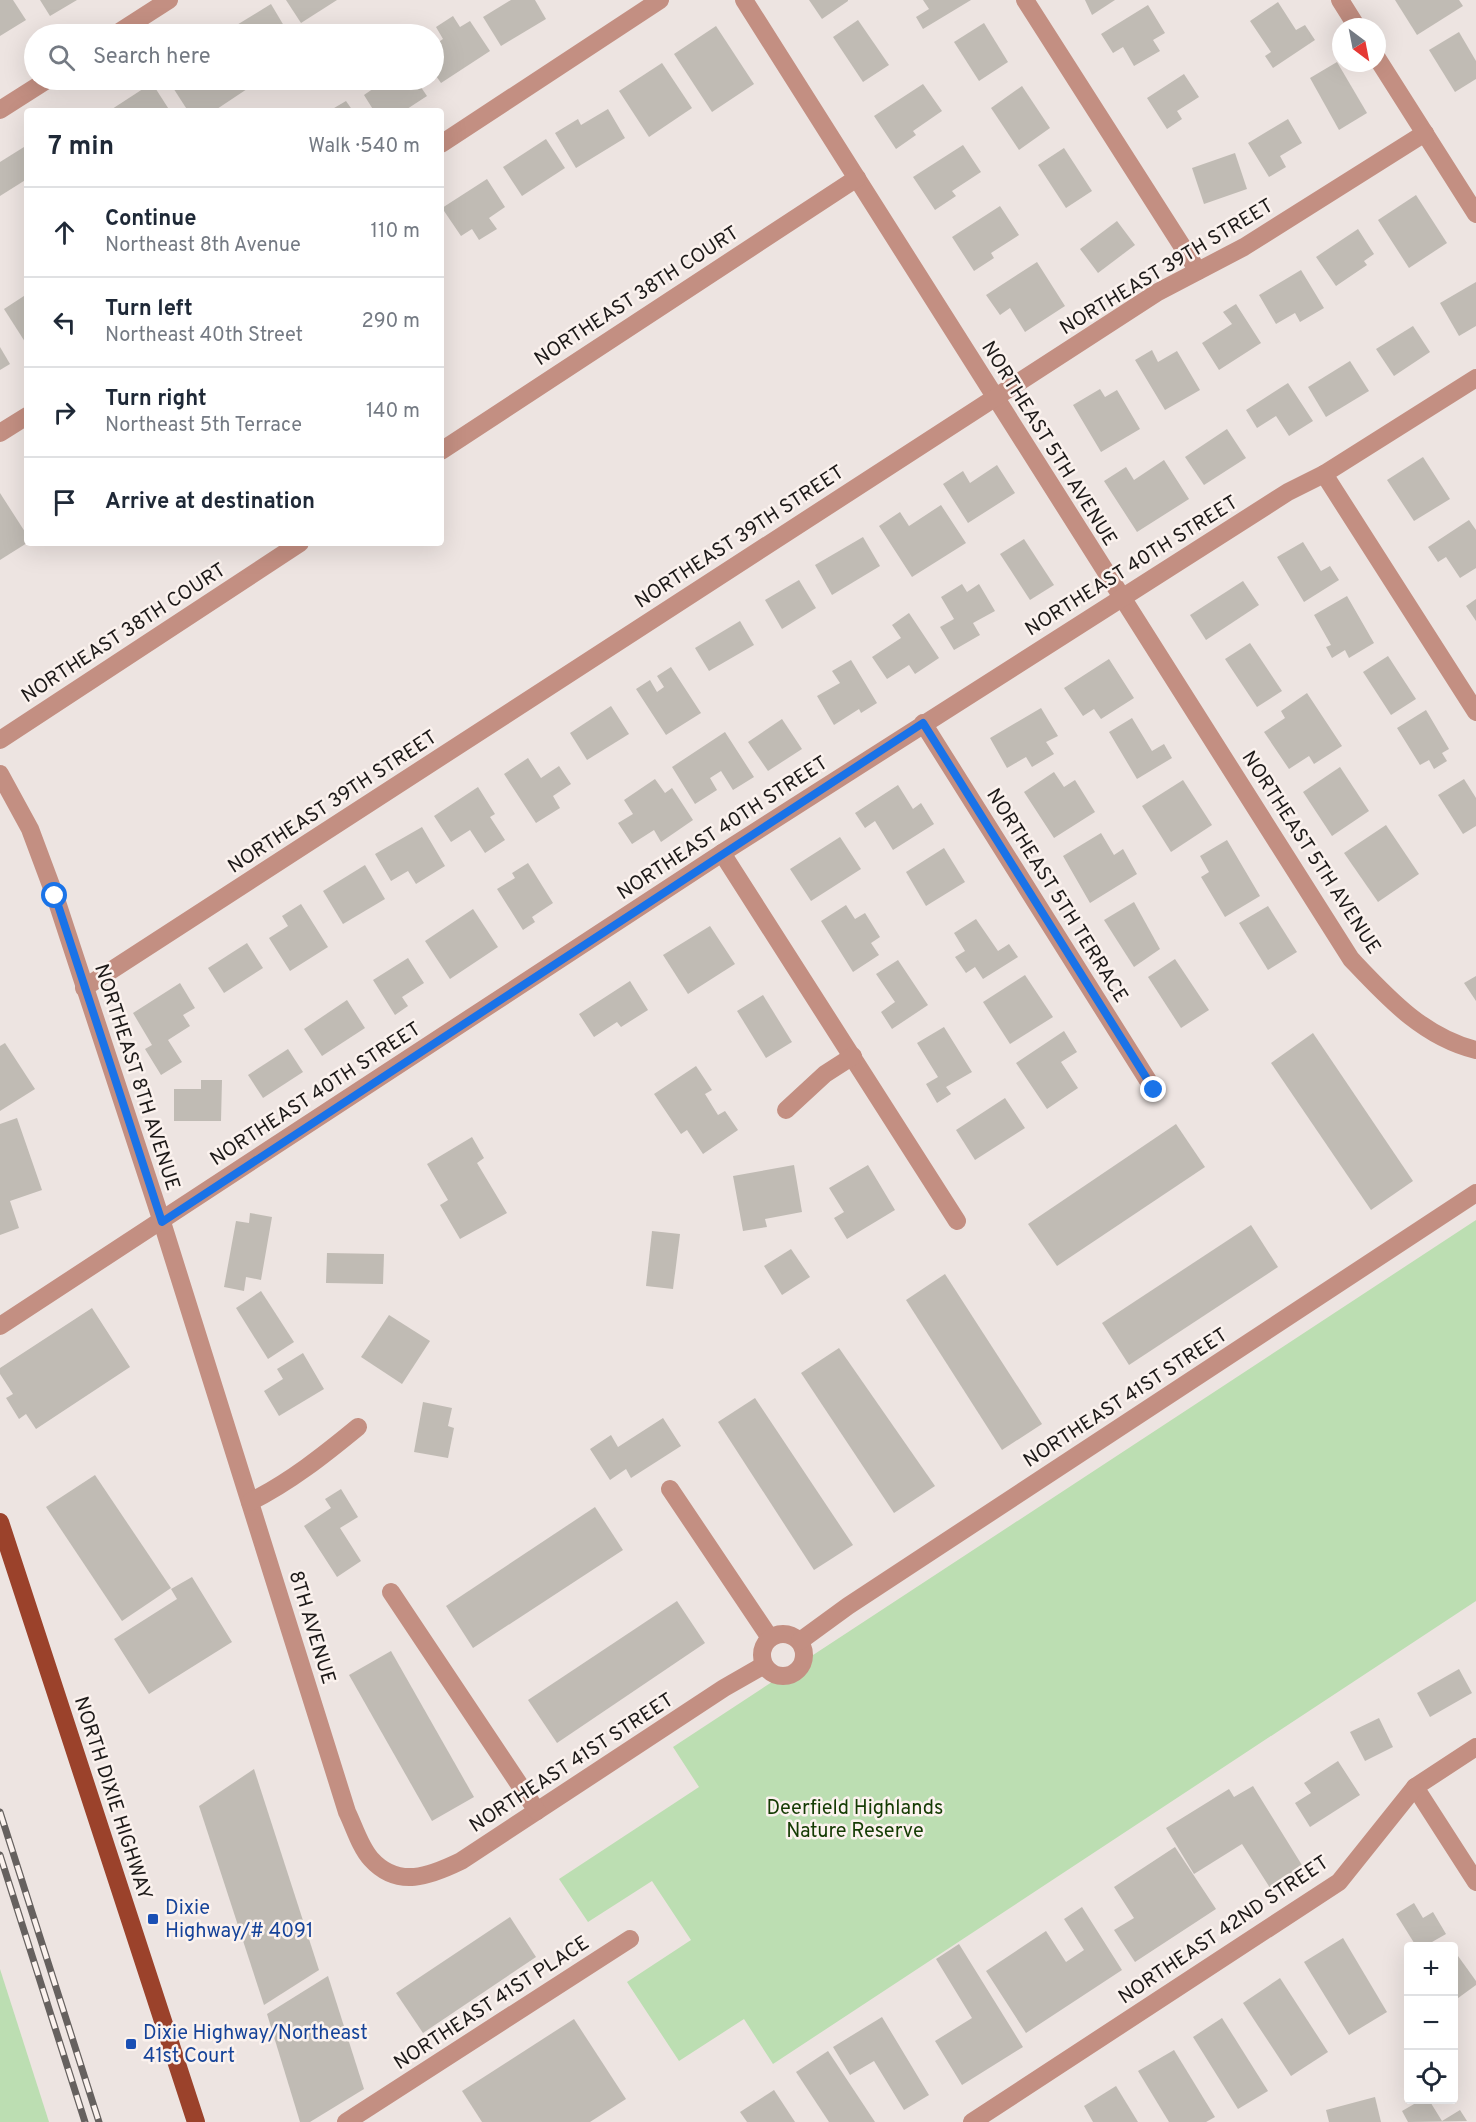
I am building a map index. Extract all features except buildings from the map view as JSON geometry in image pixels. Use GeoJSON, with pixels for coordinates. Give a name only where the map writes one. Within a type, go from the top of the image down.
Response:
{"type":"FeatureCollection","features":[{"type":"Feature","properties":{"kind":"main road","name":"NORTH DIXIE HIGHWAY"},"geometry":{"type":"LineString","coordinates":[[0,1522],[196,2122]]}},
{"type":"Feature","properties":{"kind":"street"},"geometry":{"type":"LineString","coordinates":[[132,24],[170,0]]}},
{"type":"Feature","properties":{"kind":"street"},"geometry":{"type":"LineString","coordinates":[[444,142],[660,0]]}},
{"type":"Feature","properties":{"kind":"street","name":"NORTHEAST 5TH AVENUE"},"geometry":{"type":"LineString","coordinates":[[744,0],[1351,959],[1396,1007],[1430,1030],[1476,1050]]}},
{"type":"Feature","properties":{"kind":"street"},"geometry":{"type":"LineString","coordinates":[[1025,0],[1198,271]]}},
{"type":"Feature","properties":{"kind":"street"},"geometry":{"type":"LineString","coordinates":[[1340,0],[1351,18]]}},
{"type":"Feature","properties":{"kind":"street"},"geometry":{"type":"LineString","coordinates":[[1386,72],[1476,214]]}},
{"type":"Feature","properties":{"kind":"street"},"geometry":{"type":"LineString","coordinates":[[0,110],[31,90]]}},
{"type":"Feature","properties":{"kind":"street","name":"NORTHEAST 39TH STREET"},"geometry":{"type":"LineString","coordinates":[[84,988],[1158,292],[1244,247],[1425,133]]}},
{"type":"Feature","properties":{"kind":"street","name":"NORTHEAST 38TH COURT"},"geometry":{"type":"LineString","coordinates":[[444,449],[857,178]]}},
{"type":"Feature","properties":{"kind":"street","name":"NORTHEAST 40TH STREET"},"geometry":{"type":"LineString","coordinates":[[0,1326],[923,723],[1288,492],[1324,474],[1476,378]]}},
{"type":"Feature","properties":{"kind":"street"},"geometry":{"type":"LineString","coordinates":[[0,433],[24,418]]}},
{"type":"Feature","properties":{"kind":"street"},"geometry":{"type":"LineString","coordinates":[[1324,474],[1476,712]]}},
{"type":"Feature","properties":{"kind":"street","name":"NORTHEAST 38TH COURT"},"geometry":{"type":"LineString","coordinates":[[0,740],[295,546]]}},
{"type":"Feature","properties":{"kind":"street","name":"NORTHEAST 5TH TERRACE"},"geometry":{"type":"LineString","coordinates":[[923,723],[1154,1090]]}},
{"type":"Feature","properties":{"kind":"street","name":"NORTHEAST 8TH AVENUE"},"geometry":{"type":"LineString","coordinates":[[0,774],[30,829],[162,1222],[250,1502]]}},
{"type":"Feature","properties":{"kind":"street"},"geometry":{"type":"LineString","coordinates":[[722,853],[957,1221]]}},
{"type":"Feature","properties":{"kind":"street"},"geometry":{"type":"LineString","coordinates":[[786,1110],[825,1074],[853,1056]]}},
{"type":"Feature","properties":{"kind":"street","name":"NORTHEAST 41ST STREET"},"geometry":{"type":"LineString","coordinates":[[800,1641],[848,1606],[1476,1193]]}},
{"type":"Feature","properties":{"kind":"street"},"geometry":{"type":"LineString","coordinates":[[250,1502],[270,1492],[322,1457],[358,1426]]}},
{"type":"Feature","properties":{"kind":"street"},"geometry":{"type":"LineString","coordinates":[[670,1490],[770,1638]]}},
{"type":"Feature","properties":{"kind":"street","name":"8TH AVENUE"},"geometry":{"type":"LineString","coordinates":[[250,1502],[347,1812],[370,1858],[396,1877]]}},
{"type":"Feature","properties":{"kind":"street"},"geometry":{"type":"LineString","coordinates":[[391,1592],[537,1811]]}},
{"type":"Feature","properties":{"kind":"street"},"geometry":{"type":"LineString","coordinates":[[786,1633],[800,1641],[804,1658],[794,1673],[777,1676],[764,1665],[762,1650],[770,1638],[786,1633]]}},
{"type":"Feature","properties":{"kind":"street","name":"NORTHEAST 41ST STREET"},"geometry":{"type":"LineString","coordinates":[[396,1877],[431,1875],[461,1861],[764,1665]]}},
{"type":"Feature","properties":{"kind":"street","name":"NORTHEAST 42ND STREET"},"geometry":{"type":"LineString","coordinates":[[972,2122],[1339,1882],[1415,1787],[1476,1747]]}},
{"type":"Feature","properties":{"kind":"street"},"geometry":{"type":"LineString","coordinates":[[1415,1787],[1476,1882]]}},
{"type":"Feature","properties":{"kind":"street","name":"NORTHEAST 41ST PLACE"},"geometry":{"type":"LineString","coordinates":[[346,2122],[630,1939]]}},
{"type":"Feature","properties":{"kind":"green space","name":"Deerfield Highlands Nature Reserve"},"geometry":{"type":"Polygon","coordinates":[[[1476,1220],[1476,1601],[773,2064],[744,2019],[679,2061],[627,1982],[691,1940],[652,1881],[588,1922],[559,1879],[699,1787],[673,1747],[1476,1220]]]}},
{"type":"Feature","properties":{"kind":"green space"},"geometry":{"type":"Polygon","coordinates":[[[0,1969],[49,2122],[0,2122],[0,1969]]]}},
{"type":"Feature","properties":{"kind":"railway"},"geometry":{"type":"LineString","coordinates":[[0,1812],[99,2122]]}},
{"type":"Feature","properties":{"kind":"railway"},"geometry":{"type":"LineString","coordinates":[[0,1855],[85,2122]]}},
{"type":"Feature","properties":{"kind":"place","name":"Dixie Highway/# 4091"},"geometry":{"type":"Point","coordinates":[153,1919]}},
{"type":"Feature","properties":{"kind":"place","name":"Dixie Highway/Northeast 41st Court"},"geometry":{"type":"Point","coordinates":[131,2044]}},
{"type":"Feature","properties":{"kind":"route"},"geometry":{"type":"LineString","coordinates":[[55,896],[162,1222],[923,723],[1154,1090]]}}]}
